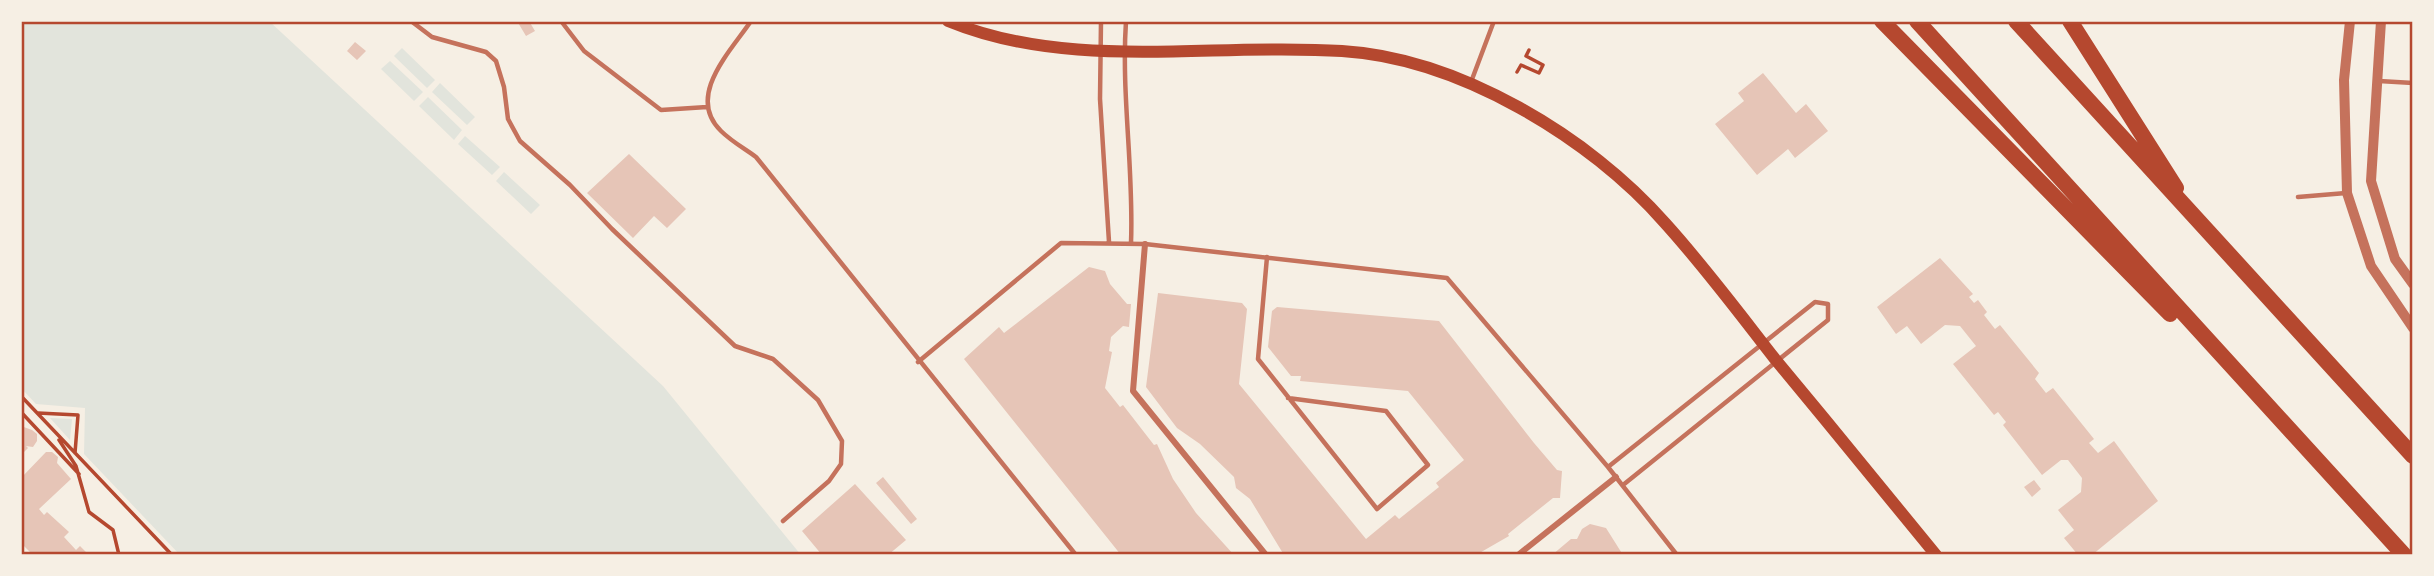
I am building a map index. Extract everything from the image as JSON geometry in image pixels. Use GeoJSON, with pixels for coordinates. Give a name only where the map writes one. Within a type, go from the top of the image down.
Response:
{"type":"FeatureCollection","features":[{"type":"Feature","properties":{"kind":"highway"},"geometry":{"type":"LineString","coordinates":[[1882,21],[2361,508]]}},
{"type":"Feature","properties":{"kind":"highway"},"geometry":{"type":"LineString","coordinates":[[1917,21],[2404,555]]}},
{"type":"Feature","properties":{"kind":"highway"},"geometry":{"type":"LineString","coordinates":[[2016,21],[2202,228],[2413,456]]}},
{"type":"Feature","properties":{"kind":"highway"},"geometry":{"type":"LineString","coordinates":[[2070,21],[2202,228]]}},
{"type":"Feature","properties":{"kind":"main road"},"geometry":{"type":"LineString","coordinates":[[948,21],[975,32],[1034,46],[1101,51],[1259,47],[1346,51],[1421,66],[1471,85],[1590,151],[1664,222],[1936,555]]}},
{"type":"Feature","properties":{"kind":"street"},"geometry":{"type":"LineString","coordinates":[[2350,21],[2344,80],[2347,193],[2371,266],[2409,316],[2413,328]]}},
{"type":"Feature","properties":{"kind":"street"},"geometry":{"type":"LineString","coordinates":[[2381,21],[2371,181],[2395,259],[2413,284]]}},
{"type":"Feature","properties":{"kind":"street"},"geometry":{"type":"LineString","coordinates":[[1145,244],[1133,391],[1266,555]]}},
{"type":"Feature","properties":{"kind":"street"},"geometry":{"type":"LineString","coordinates":[[1518,555],[1616,477]]}},
{"type":"Feature","properties":{"kind":"lane"},"geometry":{"type":"LineString","coordinates":[[411,21],[432,37],[486,52],[496,61],[504,87],[508,119],[520,141],[570,185],[612,229],[735,346],[773,359],[818,400],[842,441],[841,464],[829,481],[783,522]]}},
{"type":"Feature","properties":{"kind":"lane"},"geometry":{"type":"LineString","coordinates":[[561,21],[584,51],[661,110],[707,107]]}},
{"type":"Feature","properties":{"kind":"lane"},"geometry":{"type":"LineString","coordinates":[[751,21],[710,80],[707,107],[719,130],[757,157],[918,362],[1076,555]]}},
{"type":"Feature","properties":{"kind":"lane"},"geometry":{"type":"LineString","coordinates":[[1101,21],[1100,99],[1109,242]]}},
{"type":"Feature","properties":{"kind":"lane"},"geometry":{"type":"LineString","coordinates":[[1126,21],[1124,90],[1132,198],[1131,243]]}},
{"type":"Feature","properties":{"kind":"lane"},"geometry":{"type":"LineString","coordinates":[[1471,85],[1494,21]]}},
{"type":"Feature","properties":{"kind":"lane"},"geometry":{"type":"LineString","coordinates":[[2377,81],[2413,83]]}},
{"type":"Feature","properties":{"kind":"lane"},"geometry":{"type":"LineString","coordinates":[[2298,197],[2347,193]]}},
{"type":"Feature","properties":{"kind":"lane"},"geometry":{"type":"LineString","coordinates":[[918,362],[1061,243],[1145,244],[1447,278],[1623,485],[1677,555]]}},
{"type":"Feature","properties":{"kind":"lane"},"geometry":{"type":"LineString","coordinates":[[1267,257],[1258,359],[1288,398],[1377,509],[1428,465],[1386,411],[1288,398]]}},
{"type":"Feature","properties":{"kind":"lane"},"geometry":{"type":"LineString","coordinates":[[1608,467],[1815,302],[1828,304],[1828,320],[1623,485]]}},
{"type":"Feature","properties":{"kind":"path"},"geometry":{"type":"LineString","coordinates":[[1517,72],[1521,65],[1539,73],[1543,65],[1526,56],[1529,50]]}},
{"type":"Feature","properties":{"kind":"path"},"geometry":{"type":"LineString","coordinates":[[21,396],[172,555]]}},
{"type":"Feature","properties":{"kind":"path"},"geometry":{"type":"LineString","coordinates":[[21,412],[80,476]]}},
{"type":"Feature","properties":{"kind":"path"},"geometry":{"type":"LineString","coordinates":[[37,413],[78,415],[75,453]]}},
{"type":"Feature","properties":{"kind":"path"},"geometry":{"type":"LineString","coordinates":[[59,440],[80,476],[87,508],[92,517],[111,527],[119,555]]}},
{"type":"Feature","properties":{"kind":"shaded area"},"geometry":{"type":"Polygon","coordinates":[[[21,21],[269,21],[663,386],[801,555],[180,555],[84,454],[85,408],[36,404],[21,388],[21,21]]]}},
{"type":"Feature","properties":{"kind":"shaded area"},"geometry":{"type":"Polygon","coordinates":[[[402,48],[435,80],[427,88],[394,56],[402,48]]]}},
{"type":"Feature","properties":{"kind":"shaded area"},"geometry":{"type":"Polygon","coordinates":[[[390,61],[423,92],[414,101],[381,69],[390,61]]]}},
{"type":"Feature","properties":{"kind":"shaded area"},"geometry":{"type":"Polygon","coordinates":[[[440,83],[475,117],[467,125],[432,92],[440,83]]]}},
{"type":"Feature","properties":{"kind":"shaded area"},"geometry":{"type":"Polygon","coordinates":[[[428,97],[462,130],[454,140],[419,106],[428,97]]]}},
{"type":"Feature","properties":{"kind":"shaded area"},"geometry":{"type":"Polygon","coordinates":[[[465,136],[500,167],[492,175],[458,144],[465,136]]]}},
{"type":"Feature","properties":{"kind":"shaded area"},"geometry":{"type":"Polygon","coordinates":[[[504,172],[540,205],[531,214],[496,181],[504,172]]]}},
{"type":"Feature","properties":{"kind":"shaded area"},"geometry":{"type":"Polygon","coordinates":[[[50,418],[72,419],[70,440],[50,418]]]}},
{"type":"Feature","properties":{"kind":"building"},"geometry":{"type":"Polygon","coordinates":[[[517,21],[529,21],[535,31],[526,36],[517,21]]]}},
{"type":"Feature","properties":{"kind":"building"},"geometry":{"type":"Polygon","coordinates":[[[355,42],[366,51],[357,60],[347,51],[355,42]]]}},
{"type":"Feature","properties":{"kind":"building"},"geometry":{"type":"Polygon","coordinates":[[[1763,73],[1796,113],[1806,104],[1828,131],[1795,158],[1788,149],[1757,175],[1715,124],[1744,101],[1738,93],[1763,73]]]}},
{"type":"Feature","properties":{"kind":"building"},"geometry":{"type":"Polygon","coordinates":[[[629,154],[686,209],[667,228],[654,216],[633,238],[587,193],[629,154]]]}},
{"type":"Feature","properties":{"kind":"building"},"geometry":{"type":"Polygon","coordinates":[[[1940,258],[1973,294],[1969,297],[1974,303],[1978,300],[1987,312],[1984,315],[1995,329],[2000,325],[2039,373],[2035,379],[2046,393],[2053,388],[2094,439],[2089,443],[2098,453],[2114,441],[2158,501],[2092,555],[2078,555],[2064,538],[2074,530],[2058,510],[2081,492],[2082,478],[2068,460],[2061,460],[2042,475],[2003,425],[2006,422],[1998,412],[1994,415],[1953,364],[1976,346],[1960,326],[1945,325],[1921,344],[1907,326],[1896,334],[1877,307],[1940,258]]]}},
{"type":"Feature","properties":{"kind":"building"},"geometry":{"type":"Polygon","coordinates":[[[1089,267],[1105,271],[1110,284],[1127,304],[1131,304],[1129,327],[1123,326],[1111,337],[1109,351],[1112,352],[1105,388],[1120,407],[1123,405],[1154,445],[1157,444],[1173,479],[1196,513],[1234,555],[1121,555],[964,359],[999,327],[1004,333],[1089,267]]]}},
{"type":"Feature","properties":{"kind":"building"},"geometry":{"type":"Polygon","coordinates":[[[1158,293],[1242,303],[1247,309],[1239,384],[1366,539],[1395,515],[1399,519],[1439,487],[1436,483],[1464,460],[1408,391],[1300,381],[1301,376],[1291,376],[1268,347],[1272,311],[1277,307],[1439,321],[1534,443],[1557,470],[1562,471],[1560,498],[1553,498],[1508,534],[1509,536],[1476,555],[1284,555],[1250,499],[1236,488],[1234,477],[1200,444],[1177,428],[1146,387],[1158,293]]]}},
{"type":"Feature","properties":{"kind":"building"},"geometry":{"type":"Polygon","coordinates":[[[21,426],[37,434],[37,441],[33,447],[26,446],[28,448],[21,455],[21,426]]]}},
{"type":"Feature","properties":{"kind":"building"},"geometry":{"type":"Polygon","coordinates":[[[46,452],[52,452],[58,457],[57,463],[71,479],[39,509],[44,515],[47,512],[69,532],[64,537],[76,550],[80,546],[89,555],[33,555],[21,543],[21,478],[46,452]]]}},
{"type":"Feature","properties":{"kind":"building"},"geometry":{"type":"Polygon","coordinates":[[[883,477],[917,519],[911,524],[876,483],[883,477]]]}},
{"type":"Feature","properties":{"kind":"building"},"geometry":{"type":"Polygon","coordinates":[[[2034,480],[2041,489],[2032,497],[2024,487],[2034,480]]]}},
{"type":"Feature","properties":{"kind":"building"},"geometry":{"type":"Polygon","coordinates":[[[855,484],[906,540],[888,555],[822,555],[802,531],[855,484]]]}},
{"type":"Feature","properties":{"kind":"building"},"geometry":{"type":"Polygon","coordinates":[[[1590,524],[1606,528],[1623,555],[1552,555],[1571,539],[1577,539],[1582,529],[1590,524]]]}}]}
